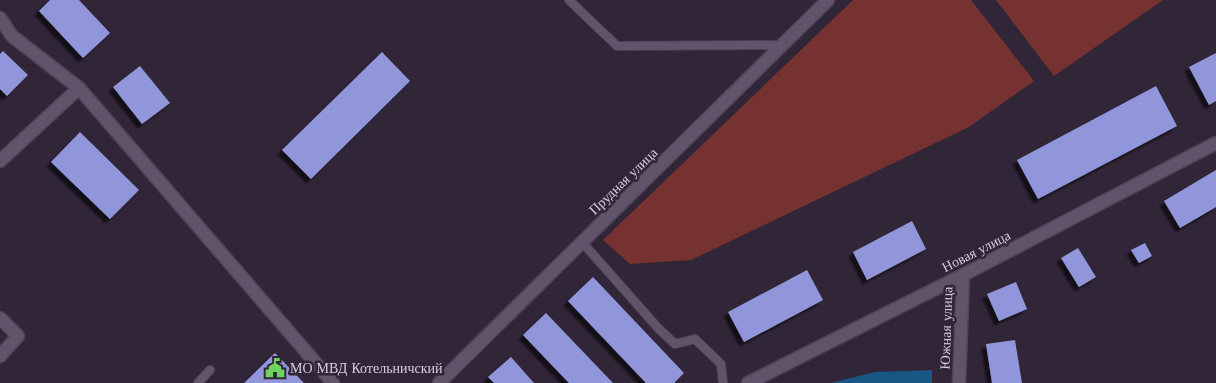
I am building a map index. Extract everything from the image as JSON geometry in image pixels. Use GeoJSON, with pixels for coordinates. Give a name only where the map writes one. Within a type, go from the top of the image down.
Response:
{"type":"FeatureCollection","features":[{"type":"Feature","properties":{"kind":"street","name":"Прудная улица"},"geometry":{"type":"LineString","coordinates":[[438,383],[828,0]]}},
{"type":"Feature","properties":{"kind":"street"},"geometry":{"type":"LineString","coordinates":[[0,18],[12,36],[78,88],[333,383]]}},
{"type":"Feature","properties":{"kind":"street"},"geometry":{"type":"LineString","coordinates":[[0,161],[78,88]]}},
{"type":"Feature","properties":{"kind":"street","name":"Новая улица"},"geometry":{"type":"LineString","coordinates":[[748,383],[963,275],[1216,143]]}},
{"type":"Feature","properties":{"kind":"street","name":"Южная улица"},"geometry":{"type":"LineString","coordinates":[[960,383],[963,275]]}},
{"type":"Feature","properties":{"kind":"street"},"geometry":{"type":"LineString","coordinates":[[0,318],[18,336],[0,356]]}},
{"type":"Feature","properties":{"kind":"lane"},"geometry":{"type":"LineString","coordinates":[[569,0],[617,46],[783,45]]}},
{"type":"Feature","properties":{"kind":"lane"},"geometry":{"type":"LineString","coordinates":[[582,242],[658,328],[675,344],[695,339],[722,364],[723,383]]}},
{"type":"Feature","properties":{"kind":"lane"},"geometry":{"type":"LineString","coordinates":[[198,383],[210,370]]}},
{"type":"Feature","properties":{"kind":"shaded area"},"geometry":{"type":"Polygon","coordinates":[[[853,0],[971,0],[1034,81],[969,127],[691,260],[630,264],[603,240],[853,0]]]}},
{"type":"Feature","properties":{"kind":"shaded area"},"geometry":{"type":"Polygon","coordinates":[[[996,0],[1163,0],[1054,76],[996,0]]]}},
{"type":"Feature","properties":{"kind":"water"},"geometry":{"type":"Polygon","coordinates":[[[932,370],[932,383],[831,383],[875,372],[932,370]]]}},
{"type":"Feature","properties":{"kind":"building"},"geometry":{"type":"Polygon","coordinates":[[[50,0],[79,0],[110,33],[83,58],[39,11],[50,0]]]}},
{"type":"Feature","properties":{"kind":"building"},"geometry":{"type":"Polygon","coordinates":[[[3,51],[28,75],[7,96],[0,89],[0,54],[3,51]]]}},
{"type":"Feature","properties":{"kind":"building"},"geometry":{"type":"Polygon","coordinates":[[[382,52],[410,81],[311,179],[282,150],[382,52]]]}},
{"type":"Feature","properties":{"kind":"building"},"geometry":{"type":"Polygon","coordinates":[[[1216,53],[1216,101],[1209,105],[1189,67],[1216,53]]]}},
{"type":"Feature","properties":{"kind":"building"},"geometry":{"type":"Polygon","coordinates":[[[140,66],[170,103],[142,124],[113,87],[140,66]]]}},
{"type":"Feature","properties":{"kind":"building"},"geometry":{"type":"Polygon","coordinates":[[[1156,86],[1177,126],[1038,199],[1017,160],[1156,86]]]}},
{"type":"Feature","properties":{"kind":"building"},"geometry":{"type":"Polygon","coordinates":[[[80,132],[139,190],[110,219],[51,162],[80,132]]]}},
{"type":"Feature","properties":{"kind":"building"},"geometry":{"type":"Polygon","coordinates":[[[1216,170],[1216,207],[1180,228],[1164,201],[1216,170]]]}},
{"type":"Feature","properties":{"kind":"building"},"geometry":{"type":"Polygon","coordinates":[[[912,221],[926,249],[867,280],[853,252],[912,221]]]}},
{"type":"Feature","properties":{"kind":"building"},"geometry":{"type":"Polygon","coordinates":[[[1145,243],[1152,256],[1139,263],[1131,250],[1145,243]]]}},
{"type":"Feature","properties":{"kind":"building"},"geometry":{"type":"Polygon","coordinates":[[[1078,248],[1096,277],[1079,287],[1061,258],[1078,248]]]}},
{"type":"Feature","properties":{"kind":"building"},"geometry":{"type":"Polygon","coordinates":[[[807,270],[823,300],[744,342],[728,312],[807,270]]]}},
{"type":"Feature","properties":{"kind":"building"},"geometry":{"type":"Polygon","coordinates":[[[593,277],[684,373],[674,383],[646,383],[568,301],[593,277]]]}},
{"type":"Feature","properties":{"kind":"building"},"geometry":{"type":"Polygon","coordinates":[[[1016,282],[1027,309],[999,321],[987,294],[1016,282]]]}},
{"type":"Feature","properties":{"kind":"building"},"geometry":{"type":"Polygon","coordinates":[[[546,313],[613,383],[569,383],[523,335],[546,313]]]}},
{"type":"Feature","properties":{"kind":"building"},"geometry":{"type":"Polygon","coordinates":[[[1015,340],[1022,383],[992,383],[986,344],[1015,340]]]}},
{"type":"Feature","properties":{"kind":"building","name":"МО МВД Котельничский"},"geometry":{"type":"Polygon","coordinates":[[[275,353],[304,383],[244,383],[275,353]]]}},
{"type":"Feature","properties":{"kind":"building"},"geometry":{"type":"Polygon","coordinates":[[[511,357],[534,383],[494,383],[488,377],[511,357]]]}},
{"type":"Feature","properties":{"kind":"place","name":"МО МВД Котельничский"},"geometry":{"type":"Point","coordinates":[275,368]}}]}
